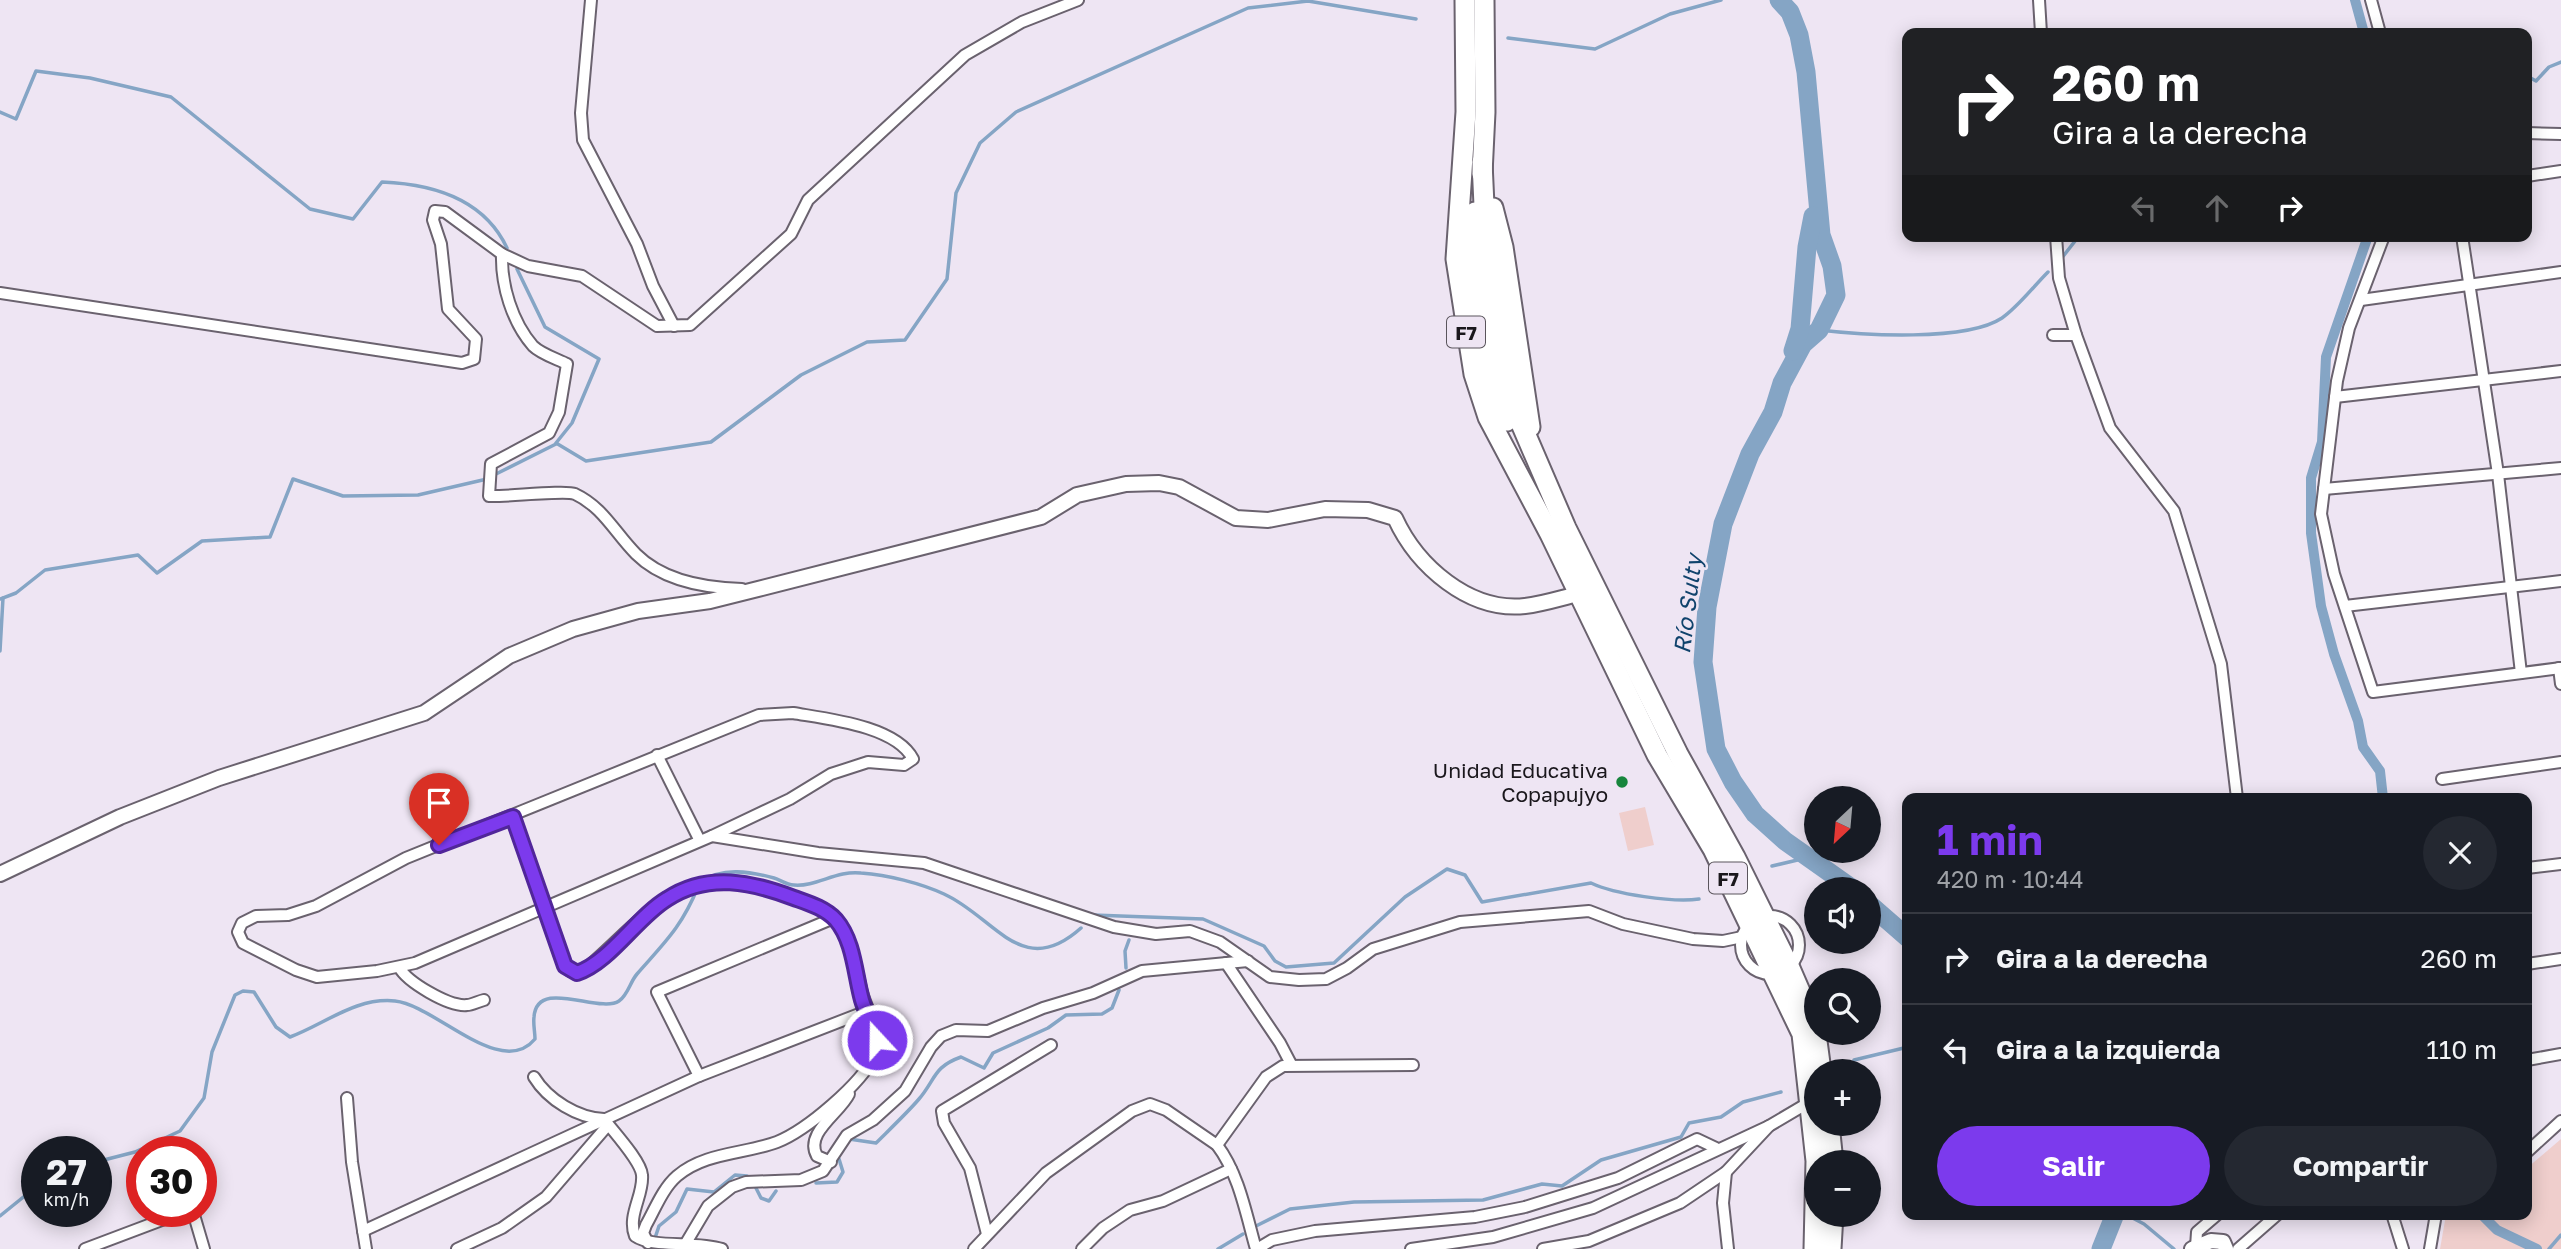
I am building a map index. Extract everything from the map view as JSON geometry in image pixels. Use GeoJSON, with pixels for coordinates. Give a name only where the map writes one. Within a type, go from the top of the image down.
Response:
{"type":"FeatureCollection","features":[{"type":"Feature","properties":{"kind":"highway","name":"F7"},"geometry":{"type":"LineString","coordinates":[[1484,0],[1482,162],[1486,250],[1505,372],[1513,405],[1535,459],[1794,996],[1815,1026],[1819,1059]]}},
{"type":"Feature","properties":{"kind":"highway","name":"F7"},"geometry":{"type":"LineString","coordinates":[[1462,3],[1466,112],[1456,259],[1474,373],[1488,417],[1657,755],[1744,892]]}},
{"type":"Feature","properties":{"kind":"highway"},"geometry":{"type":"LineString","coordinates":[[1744,892],[1760,924]]}},
{"type":"Feature","properties":{"kind":"highway"},"geometry":{"type":"LineString","coordinates":[[1779,965],[1794,996]]}},
{"type":"Feature","properties":{"kind":"highway","name":"F7"},"geometry":{"type":"LineString","coordinates":[[1794,996],[1804,1059]]}},
{"type":"Feature","properties":{"kind":"highway","name":"F7"},"geometry":{"type":"LineString","coordinates":[[1812,1136],[1815,1161],[1814,1249]]}},
{"type":"Feature","properties":{"kind":"highway"},"geometry":{"type":"LineString","coordinates":[[1831,1249],[1832,1227]]}},
{"type":"Feature","properties":{"kind":"street"},"geometry":{"type":"LineString","coordinates":[[591,0],[581,113],[583,140],[637,244],[653,286],[674,326]]}},
{"type":"Feature","properties":{"kind":"street"},"geometry":{"type":"LineString","coordinates":[[0,293],[462,363],[474,359],[476,340],[448,309],[442,244],[433,220],[435,212],[445,212],[502,254],[528,266],[582,276],[657,326],[690,325],[791,234],[808,200],[965,55],[1022,22],[1078,0]]}},
{"type":"Feature","properties":{"kind":"street"},"geometry":{"type":"LineString","coordinates":[[2039,0],[2041,28]]}},
{"type":"Feature","properties":{"kind":"street"},"geometry":{"type":"LineString","coordinates":[[2371,0],[2379,28]]}},
{"type":"Feature","properties":{"kind":"street"},"geometry":{"type":"LineString","coordinates":[[2532,133],[2561,134]]}},
{"type":"Feature","properties":{"kind":"street"},"geometry":{"type":"LineString","coordinates":[[2532,175],[2561,172]]}},
{"type":"Feature","properties":{"kind":"street"},"geometry":{"type":"LineString","coordinates":[[2056,242],[2059,278],[2076,335],[2110,428],[2174,511],[2221,664],[2236,793]]}},
{"type":"Feature","properties":{"kind":"street"},"geometry":{"type":"LineString","coordinates":[[2382,242],[2349,328],[2335,397],[2321,514],[2345,606],[2373,692],[2560,668],[2561,684]]}},
{"type":"Feature","properties":{"kind":"street"},"geometry":{"type":"LineString","coordinates":[[2463,242],[2498,474],[2521,673]]}},
{"type":"Feature","properties":{"kind":"street"},"geometry":{"type":"LineString","coordinates":[[502,254],[502,276],[516,319],[535,348],[567,364],[559,412],[549,433],[491,464],[489,496],[572,493],[604,514],[637,555],[664,575],[724,589],[758,589]]}},
{"type":"Feature","properties":{"kind":"street"},"geometry":{"type":"LineString","coordinates":[[2361,300],[2561,272]]}},
{"type":"Feature","properties":{"kind":"street"},"geometry":{"type":"LineString","coordinates":[[2053,335],[2076,335]]}},
{"type":"Feature","properties":{"kind":"street"},"geometry":{"type":"LineString","coordinates":[[2335,397],[2561,371]]}},
{"type":"Feature","properties":{"kind":"street"},"geometry":{"type":"LineString","coordinates":[[2324,489],[2561,468]]}},
{"type":"Feature","properties":{"kind":"street"},"geometry":{"type":"LineString","coordinates":[[0,874],[120,817],[219,778],[424,713],[509,656],[573,629],[638,611],[710,601],[1041,517],[1077,495],[1126,484],[1159,483],[1179,487],[1236,518],[1268,520],[1325,509],[1368,510],[1395,518],[1401,533],[1436,574],[1457,590],[1484,603],[1523,606],[1578,594]]}},
{"type":"Feature","properties":{"kind":"street"},"geometry":{"type":"LineString","coordinates":[[2345,606],[2561,581]]}},
{"type":"Feature","properties":{"kind":"street"},"geometry":{"type":"LineString","coordinates":[[793,713],[853,724],[906,746],[914,759],[904,765],[868,762],[831,774],[790,799],[712,836],[699,839],[399,967],[342,976],[307,975],[243,943],[238,932],[242,923],[256,916],[288,915],[316,906],[406,858],[513,817],[657,755],[759,715],[793,713]]}},
{"type":"Feature","properties":{"kind":"street"},"geometry":{"type":"LineString","coordinates":[[657,755],[699,839]]}},
{"type":"Feature","properties":{"kind":"street"},"geometry":{"type":"LineString","coordinates":[[2442,779],[2561,762]]}},
{"type":"Feature","properties":{"kind":"street"},"geometry":{"type":"LineString","coordinates":[[513,817],[565,966],[577,973],[616,945],[666,899],[699,886],[725,881],[750,883],[808,903],[834,918],[843,931],[878,1045],[874,1056],[831,1106],[779,1141],[724,1154],[677,1176],[646,1225],[643,1233],[648,1243]]}},
{"type":"Feature","properties":{"kind":"street"},"geometry":{"type":"LineString","coordinates":[[712,836],[818,853],[924,863],[1114,927],[1157,934],[1189,931],[1220,942],[1270,977],[1326,979],[1373,949],[1460,922],[1589,911],[1623,924],[1693,939],[1723,941],[1760,924],[1796,932],[1779,965]]}},
{"type":"Feature","properties":{"kind":"street"},"geometry":{"type":"LineString","coordinates":[[2532,867],[2561,864]]}},
{"type":"Feature","properties":{"kind":"street"},"geometry":{"type":"LineString","coordinates":[[699,1076],[657,992],[834,918]]}},
{"type":"Feature","properties":{"kind":"street"},"geometry":{"type":"LineString","coordinates":[[2532,963],[2561,959]]}},
{"type":"Feature","properties":{"kind":"street"},"geometry":{"type":"LineString","coordinates":[[686,1243],[708,1206],[732,1187],[746,1182],[801,1180],[823,1171],[848,1135],[873,1120],[905,1091],[931,1046],[941,1036],[956,1030],[988,1031],[1043,1008],[1093,993],[1142,971],[1248,961]]}},
{"type":"Feature","properties":{"kind":"street"},"geometry":{"type":"LineString","coordinates":[[1226,963],[1280,1043],[1291,1064]]}},
{"type":"Feature","properties":{"kind":"street"},"geometry":{"type":"LineString","coordinates":[[399,967],[404,975],[419,986],[445,999],[466,1006],[484,1000]]}},
{"type":"Feature","properties":{"kind":"street"},"geometry":{"type":"LineString","coordinates":[[363,1231],[606,1122],[699,1076],[867,1011]]}},
{"type":"Feature","properties":{"kind":"street"},"geometry":{"type":"LineString","coordinates":[[987,1234],[970,1168],[944,1123],[943,1111],[1051,1045]]}},
{"type":"Feature","properties":{"kind":"street"},"geometry":{"type":"LineString","coordinates":[[2532,1059],[2561,1054]]}},
{"type":"Feature","properties":{"kind":"street"},"geometry":{"type":"LineString","coordinates":[[1217,1145],[1266,1077],[1291,1064],[1413,1065]]}},
{"type":"Feature","properties":{"kind":"street"},"geometry":{"type":"LineString","coordinates":[[534,1077],[540,1087],[557,1101],[587,1118],[606,1122],[641,1168],[633,1231],[648,1243],[668,1246],[686,1243],[722,1249]]}},
{"type":"Feature","properties":{"kind":"street"},"geometry":{"type":"LineString","coordinates":[[831,1162],[817,1156],[814,1141],[817,1133],[847,1099],[856,1079]]}},
{"type":"Feature","properties":{"kind":"street"},"geometry":{"type":"LineString","coordinates":[[347,1098],[352,1162],[366,1249]]}},
{"type":"Feature","properties":{"kind":"street"},"geometry":{"type":"LineString","coordinates":[[974,1249],[1046,1173],[1141,1107],[1157,1105],[1217,1145],[1231,1169],[1257,1249],[1272,1240],[1315,1231],[1463,1218],[1525,1207],[1618,1178],[1697,1139],[1716,1148]]}},
{"type":"Feature","properties":{"kind":"street"},"geometry":{"type":"LineString","coordinates":[[1410,1249],[1493,1237],[1582,1211],[1645,1185],[1716,1148],[1769,1126],[1804,1105]]}},
{"type":"Feature","properties":{"kind":"street"},"geometry":{"type":"LineString","coordinates":[[457,1249],[502,1228],[546,1197],[606,1122]]}},
{"type":"Feature","properties":{"kind":"street"},"geometry":{"type":"LineString","coordinates":[[2532,1148],[2561,1122]]}},
{"type":"Feature","properties":{"kind":"street"},"geometry":{"type":"LineString","coordinates":[[1543,1249],[1589,1241],[1654,1216],[1693,1196],[1726,1172],[1769,1126]]}},
{"type":"Feature","properties":{"kind":"street"},"geometry":{"type":"LineString","coordinates":[[1082,1249],[1103,1228],[1130,1210],[1163,1201],[1231,1169]]}},
{"type":"Feature","properties":{"kind":"street"},"geometry":{"type":"LineString","coordinates":[[1726,1172],[1724,1203],[1728,1249]]}},
{"type":"Feature","properties":{"kind":"street"},"geometry":{"type":"LineString","coordinates":[[85,1249],[183,1212],[194,1215],[204,1249]]}},
{"type":"Feature","properties":{"kind":"street"},"geometry":{"type":"LineString","coordinates":[[2194,1248],[2197,1232],[2211,1220]]}},
{"type":"Feature","properties":{"kind":"street"},"geometry":{"type":"LineString","coordinates":[[2238,1249],[2271,1220]]}},
{"type":"Feature","properties":{"kind":"street"},"geometry":{"type":"LineString","coordinates":[[2394,1220],[2403,1249]]}},
{"type":"Feature","properties":{"kind":"street"},"geometry":{"type":"LineString","coordinates":[[2430,1249],[2435,1220]]}},
{"type":"Feature","properties":{"kind":"street"},"geometry":{"type":"LineString","coordinates":[[2194,1248],[2211,1241],[2222,1242],[2226,1249]]}},
{"type":"Feature","properties":{"kind":"shaded area"},"geometry":{"type":"Polygon","coordinates":[[[1645,807],[1654,845],[1628,851],[1619,813],[1645,807]]]}},
{"type":"Feature","properties":{"kind":"shaded area"},"geometry":{"type":"Polygon","coordinates":[[[2561,1139],[2561,1249],[2440,1249],[2445,1220],[2532,1220],[2532,1164],[2561,1139]]]}},
{"type":"Feature","properties":{"kind":"waterway"},"geometry":{"type":"LineString","coordinates":[[1508,38],[1595,49],[1670,14],[1721,0]]}},
{"type":"Feature","properties":{"kind":"waterway","name":"Río Sulty"},"geometry":{"type":"LineString","coordinates":[[1779,0],[1790,12],[1799,35],[1806,72],[1821,235],[1832,266],[1836,295],[1819,330],[1803,344],[1782,383],[1773,412],[1750,454],[1723,524],[1707,607],[1703,662],[1716,749],[1733,782],[1755,814],[1785,841],[1836,877]]}},
{"type":"Feature","properties":{"kind":"waterway"},"geometry":{"type":"LineString","coordinates":[[2355,0],[2363,28]]}},
{"type":"Feature","properties":{"kind":"waterway"},"geometry":{"type":"LineString","coordinates":[[517,269],[545,327],[599,359],[572,423],[556,443],[586,461],[711,442],[801,375],[867,342],[905,340],[947,279],[956,193],[980,143],[1016,112],[1248,8],[1308,1],[1416,19]]}},
{"type":"Feature","properties":{"kind":"waterway"},"geometry":{"type":"LineString","coordinates":[[2532,79],[2536,81],[2549,67],[2561,62]]}},
{"type":"Feature","properties":{"kind":"waterway"},"geometry":{"type":"LineString","coordinates":[[0,112],[16,119],[36,71],[90,78],[171,97],[310,209],[353,219],[382,182],[419,186],[455,197],[471,206],[485,217],[507,248]]}},
{"type":"Feature","properties":{"kind":"waterway","name":"Río Sulty"},"geometry":{"type":"LineString","coordinates":[[1793,351],[1800,329],[1807,247],[1813,216]]}},
{"type":"Feature","properties":{"kind":"waterway"},"geometry":{"type":"LineString","coordinates":[[2061,259],[2074,242]]}},
{"type":"Feature","properties":{"kind":"waterway"},"geometry":{"type":"LineString","coordinates":[[2366,242],[2326,357],[2322,442],[2311,478],[2311,533],[2321,606],[2334,654],[2358,721],[2363,747],[2380,771],[2382,793]]}},
{"type":"Feature","properties":{"kind":"waterway"},"geometry":{"type":"LineString","coordinates":[[1819,330],[1913,335],[1940,334],[1986,326],[2002,318],[2020,303],[2048,272]]}},
{"type":"Feature","properties":{"kind":"waterway"},"geometry":{"type":"LineString","coordinates":[[494,475],[556,444]]}},
{"type":"Feature","properties":{"kind":"waterway"},"geometry":{"type":"LineString","coordinates":[[0,599],[16,593],[45,570],[138,555],[157,573],[202,541],[270,537],[293,479],[343,496],[418,495],[487,479]]}},
{"type":"Feature","properties":{"kind":"waterway"},"geometry":{"type":"LineString","coordinates":[[0,651],[3,598]]}},
{"type":"Feature","properties":{"kind":"waterway"},"geometry":{"type":"LineString","coordinates":[[1772,866],[1804,858]]}},
{"type":"Feature","properties":{"kind":"waterway"},"geometry":{"type":"LineString","coordinates":[[1093,915],[1203,919],[1264,946],[1275,961],[1286,967],[1334,963],[1405,897],[1447,869],[1465,875],[1482,902],[1591,883],[1644,897],[1699,899]]}},
{"type":"Feature","properties":{"kind":"waterway"},"geometry":{"type":"LineString","coordinates":[[703,882],[728,872],[756,874],[794,885],[810,884],[844,874],[871,874],[914,883],[944,894],[1010,940],[1025,947],[1042,948],[1060,943],[1081,928]]}},
{"type":"Feature","properties":{"kind":"waterway"},"geometry":{"type":"LineString","coordinates":[[112,1158],[135,1152],[180,1131],[204,1098],[212,1052],[235,995],[243,991],[254,992],[276,1027],[290,1037],[354,1007],[395,1001],[411,1005],[486,1046],[504,1051],[521,1049],[535,1039],[534,1017],[538,1005],[546,999],[610,1004],[619,1001],[637,974],[679,924],[698,887]]}},
{"type":"Feature","properties":{"kind":"waterway","name":"Río Sulty"},"geometry":{"type":"LineString","coordinates":[[1881,914],[1902,933]]}},
{"type":"Feature","properties":{"kind":"waterway"},"geometry":{"type":"LineString","coordinates":[[1126,968],[1125,951],[1129,940]]}},
{"type":"Feature","properties":{"kind":"waterway"},"geometry":{"type":"LineString","coordinates":[[849,1139],[876,1143],[919,1099],[940,1069],[952,1061],[961,1057],[984,1068],[993,1053],[1048,1028],[1066,1015],[1102,1014],[1112,1008],[1119,990]]}},
{"type":"Feature","properties":{"kind":"waterway"},"geometry":{"type":"LineString","coordinates":[[1858,1059],[1902,1048]]}},
{"type":"Feature","properties":{"kind":"waterway"},"geometry":{"type":"LineString","coordinates":[[1256,1226],[1290,1209],[1354,1202],[1483,1200],[1542,1184],[1562,1186],[1601,1160],[1681,1137],[1689,1123],[1721,1117],[1743,1102],[1781,1092]]}},
{"type":"Feature","properties":{"kind":"waterway"},"geometry":{"type":"LineString","coordinates":[[816,1183],[837,1182],[843,1172],[839,1159]]}},
{"type":"Feature","properties":{"kind":"waterway"},"geometry":{"type":"LineString","coordinates":[[655,1238],[659,1226],[676,1212],[687,1189],[714,1192],[735,1175],[747,1176]]}},
{"type":"Feature","properties":{"kind":"waterway"},"geometry":{"type":"LineString","coordinates":[[755,1186],[761,1198],[769,1201],[776,1191]]}},
{"type":"Feature","properties":{"kind":"waterway"},"geometry":{"type":"LineString","coordinates":[[0,1216],[21,1199]]}},
{"type":"Feature","properties":{"kind":"waterway","name":"Río Sulty"},"geometry":{"type":"LineString","coordinates":[[2101,1249],[2113,1220]]}},
{"type":"Feature","properties":{"kind":"waterway"},"geometry":{"type":"LineString","coordinates":[[2136,1220],[2174,1249]]}},
{"type":"Feature","properties":{"kind":"waterway"},"geometry":{"type":"LineString","coordinates":[[2487,1220],[2497,1230],[2537,1249]]}},
{"type":"Feature","properties":{"kind":"waterway"},"geometry":{"type":"LineString","coordinates":[[1218,1249],[1243,1234]]}},
{"type":"Feature","properties":{"kind":"waterway"},"geometry":{"type":"LineString","coordinates":[[2549,1249],[2561,1235]]}},
{"type":"Feature","properties":{"kind":"place","name":"Unidad Educativa Copapujyo"},"geometry":{"type":"Point","coordinates":[1622,782]}},
{"type":"Feature","properties":{"kind":"route"},"geometry":{"type":"LineString","coordinates":[[439,845],[513,817],[565,966],[577,973],[616,945],[666,899],[699,886],[725,881],[750,883],[808,903],[834,918],[843,931],[858,974],[862,1000],[877,1040]]}}]}
